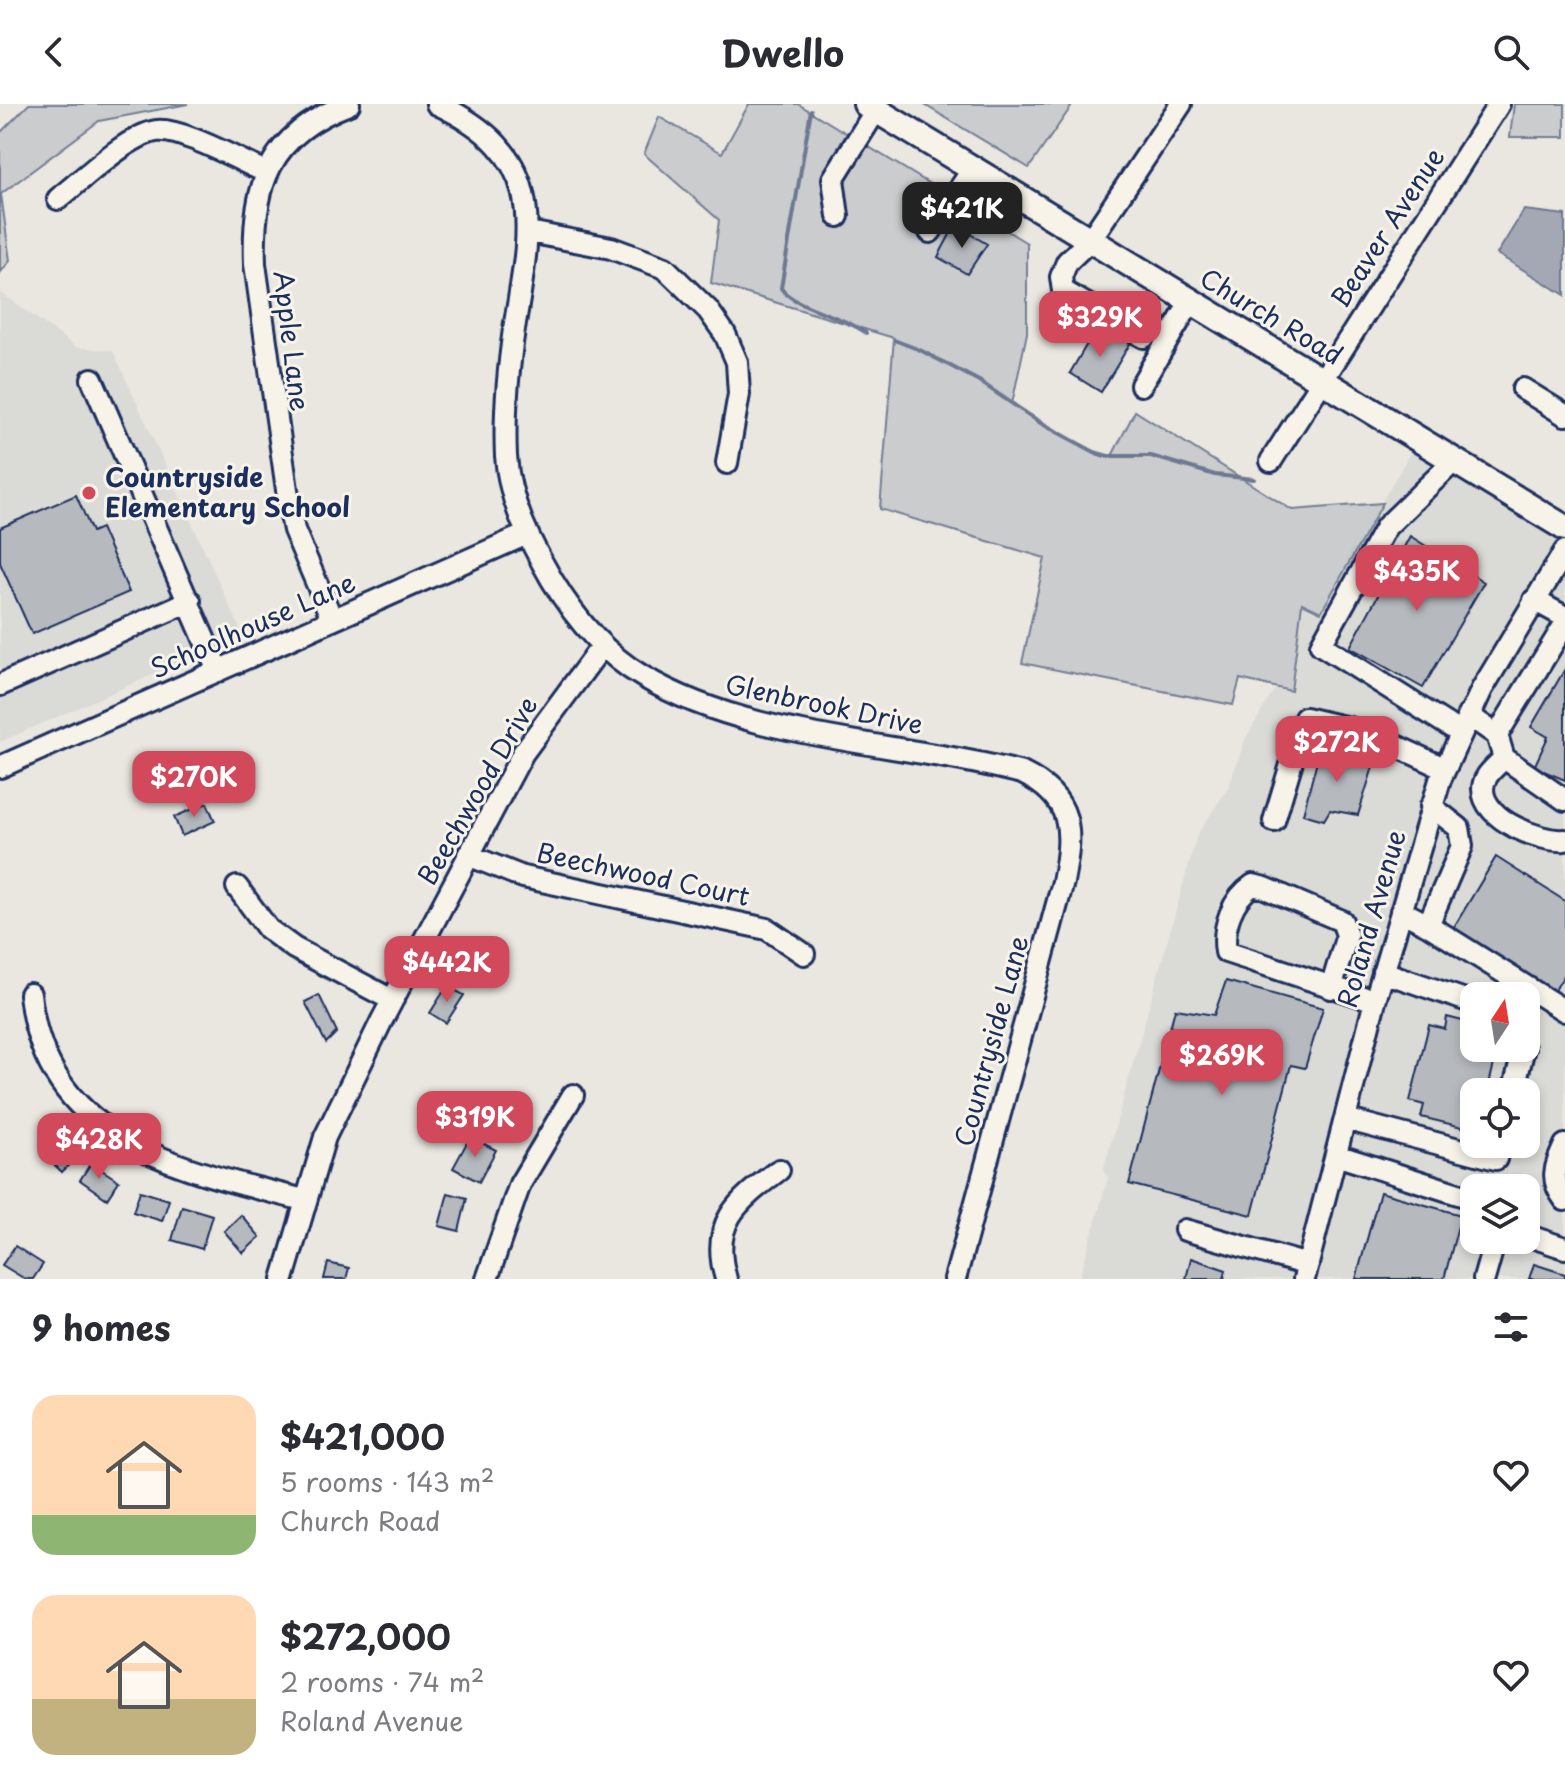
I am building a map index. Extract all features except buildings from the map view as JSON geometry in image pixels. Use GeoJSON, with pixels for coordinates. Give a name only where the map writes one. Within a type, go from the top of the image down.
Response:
{"type":"FeatureCollection","features":[{"type":"Feature","properties":{"kind":"main road","name":"Church Road"},"geometry":{"type":"LineString","coordinates":[[871,107],[1454,461],[1558,517]]}},
{"type":"Feature","properties":{"kind":"street","name":"Apple Lane"},"geometry":{"type":"LineString","coordinates":[[332,619],[294,530],[279,448],[255,264],[254,227],[266,172],[295,135],[330,111],[349,104]]}},
{"type":"Feature","properties":{"kind":"street","name":"Glenbrook Drive"},"geometry":{"type":"LineString","coordinates":[[437,104],[478,127],[504,152],[521,184],[529,232],[506,418],[510,480],[527,534],[559,592],[602,646],[655,684],[713,710],[1022,773],[1051,792],[1066,816]]}},
{"type":"Feature","properties":{"kind":"street"},"geometry":{"type":"LineString","coordinates":[[1144,337],[1063,291],[1061,277],[1067,262],[1090,240],[1181,104]]}},
{"type":"Feature","properties":{"kind":"street","name":"Beaver Avenue"},"geometry":{"type":"LineString","coordinates":[[1271,461],[1499,104]]}},
{"type":"Feature","properties":{"kind":"street"},"geometry":{"type":"LineString","coordinates":[[838,216],[833,179],[871,107]]}},
{"type":"Feature","properties":{"kind":"street"},"geometry":{"type":"LineString","coordinates":[[58,199],[132,142],[156,131],[178,134],[266,172]]}},
{"type":"Feature","properties":{"kind":"street"},"geometry":{"type":"LineString","coordinates":[[930,232],[973,169]]}},
{"type":"Feature","properties":{"kind":"street"},"geometry":{"type":"LineString","coordinates":[[529,232],[611,248],[665,268],[708,310],[725,334],[737,362],[739,394],[727,463]]}},
{"type":"Feature","properties":{"kind":"street"},"geometry":{"type":"LineString","coordinates":[[1141,385],[1191,301]]}},
{"type":"Feature","properties":{"kind":"street"},"geometry":{"type":"LineString","coordinates":[[92,379],[218,671]]}},
{"type":"Feature","properties":{"kind":"street"},"geometry":{"type":"LineString","coordinates":[[1523,389],[1565,415]]}},
{"type":"Feature","properties":{"kind":"street"},"geometry":{"type":"LineString","coordinates":[[1454,461],[1386,527],[1321,645],[1464,724],[1497,735]]}},
{"type":"Feature","properties":{"kind":"street","name":"Schoolhouse Lane"},"geometry":{"type":"LineString","coordinates":[[0,767],[527,534]]}},
{"type":"Feature","properties":{"kind":"street","name":"Roland Avenue"},"geometry":{"type":"LineString","coordinates":[[1306,1272],[1375,1001],[1444,768],[1464,724],[1565,551]]}},
{"type":"Feature","properties":{"kind":"street"},"geometry":{"type":"LineString","coordinates":[[1534,600],[1565,617]]}},
{"type":"Feature","properties":{"kind":"street"},"geometry":{"type":"LineString","coordinates":[[0,685],[190,601]]}},
{"type":"Feature","properties":{"kind":"street"},"geometry":{"type":"LineString","coordinates":[[1565,624],[1497,735],[1504,758],[1565,800]]}},
{"type":"Feature","properties":{"kind":"street","name":"Beechwood Drive"},"geometry":{"type":"LineString","coordinates":[[283,1279],[325,1137],[392,1000],[529,745],[602,646]]}},
{"type":"Feature","properties":{"kind":"street"},"geometry":{"type":"LineString","coordinates":[[1274,821],[1305,718],[1366,732],[1444,768]]}},
{"type":"Feature","properties":{"kind":"street"},"geometry":{"type":"LineString","coordinates":[[1504,758],[1490,770],[1483,786],[1485,800],[1520,830],[1548,841],[1565,840]]}},
{"type":"Feature","properties":{"kind":"street"},"geometry":{"type":"LineString","coordinates":[[1428,925],[1462,846],[1459,828],[1431,806]]}},
{"type":"Feature","properties":{"kind":"street","name":"Countryside Lane"},"geometry":{"type":"LineString","coordinates":[[955,1279],[1059,899],[1069,852],[1066,816]]}},
{"type":"Feature","properties":{"kind":"street","name":"Beechwood Court"},"geometry":{"type":"LineString","coordinates":[[468,855],[523,877],[767,929],[804,954]]}},
{"type":"Feature","properties":{"kind":"street"},"geometry":{"type":"LineString","coordinates":[[1331,988],[1347,935],[1342,921],[1265,888],[1253,885],[1241,893],[1223,933],[1226,952],[1331,988],[1375,1001]]}},
{"type":"Feature","properties":{"kind":"street"},"geometry":{"type":"LineString","coordinates":[[237,887],[258,918],[281,939],[392,1000]]}},
{"type":"Feature","properties":{"kind":"street"},"geometry":{"type":"LineString","coordinates":[[1401,911],[1565,1011]]}},
{"type":"Feature","properties":{"kind":"street"},"geometry":{"type":"LineString","coordinates":[[1383,972],[1460,998]]}},
{"type":"Feature","properties":{"kind":"street"},"geometry":{"type":"LineString","coordinates":[[30,994],[36,1034],[49,1063],[68,1091],[105,1129],[152,1156],[304,1200]]}},
{"type":"Feature","properties":{"kind":"street"},"geometry":{"type":"LineString","coordinates":[[487,1279],[520,1184],[573,1095]]}},
{"type":"Feature","properties":{"kind":"street"},"geometry":{"type":"LineString","coordinates":[[1345,1119],[1460,1149]]}},
{"type":"Feature","properties":{"kind":"street"},"geometry":{"type":"LineString","coordinates":[[1565,1145],[1554,1170],[1554,1183],[1565,1200]]}},
{"type":"Feature","properties":{"kind":"street"},"geometry":{"type":"LineString","coordinates":[[1336,1155],[1460,1195]]}},
{"type":"Feature","properties":{"kind":"street"},"geometry":{"type":"LineString","coordinates":[[726,1279],[721,1248],[723,1231],[737,1201],[779,1170]]}},
{"type":"Feature","properties":{"kind":"street"},"geometry":{"type":"LineString","coordinates":[[1185,1230],[1306,1272]]}},
{"type":"Feature","properties":{"kind":"street"},"geometry":{"type":"LineString","coordinates":[[1540,1240],[1565,1248]]}},
{"type":"Feature","properties":{"kind":"street"},"geometry":{"type":"LineString","coordinates":[[1484,1279],[1491,1254]]}},
{"type":"Feature","properties":{"kind":"shaded area"},"geometry":{"type":"Polygon","coordinates":[[[29,104],[188,104],[99,121],[1,194],[10,261],[0,273],[0,133],[29,104]]]}},
{"type":"Feature","properties":{"kind":"shaded area"},"geometry":{"type":"Polygon","coordinates":[[[749,104],[798,104],[1027,243],[1027,333],[1012,404],[1091,450],[1112,456],[1135,411],[1292,510],[1383,503],[1321,612],[1302,603],[1291,691],[1240,679],[1233,705],[1022,663],[1045,558],[880,509],[894,338],[711,283],[719,220],[644,154],[659,117],[722,153],[749,104]]]}},
{"type":"Feature","properties":{"kind":"shaded area"},"geometry":{"type":"Polygon","coordinates":[[[923,104],[1073,104],[1029,168],[923,104]]]}},
{"type":"Feature","properties":{"kind":"shaded area"},"geometry":{"type":"Polygon","coordinates":[[[1514,104],[1565,104],[1565,137],[1510,137],[1514,104]]]}},
{"type":"Feature","properties":{"kind":"shaded area"},"geometry":{"type":"Polygon","coordinates":[[[1524,210],[1565,215],[1565,295],[1497,254],[1524,210]]]}},
{"type":"Feature","properties":{"kind":"shaded area","name":"Countryside Elementary School"},"geometry":{"type":"Polygon","coordinates":[[[0,292],[76,347],[113,351],[243,635],[0,742],[0,292]]]}},
{"type":"Feature","properties":{"kind":"shaded area"},"geometry":{"type":"Polygon","coordinates":[[[1418,439],[1565,528],[1565,1279],[1079,1279],[1108,1178],[1103,1171],[1197,835],[1229,786],[1245,740],[1296,652],[1302,602],[1320,610],[1418,439]]]}},
{"type":"Feature","properties":{"kind":"waterway"},"geometry":{"type":"LineString","coordinates":[[811,110],[781,288],[807,306],[866,333]]}},
{"type":"Feature","properties":{"kind":"waterway"},"geometry":{"type":"LineString","coordinates":[[894,340],[979,381],[1042,424],[1102,456],[1151,456],[1215,475],[1254,479]]}},
{"type":"Feature","properties":{"kind":"place","name":"Countryside Elementary School"},"geometry":{"type":"Point","coordinates":[89,493]}}]}
